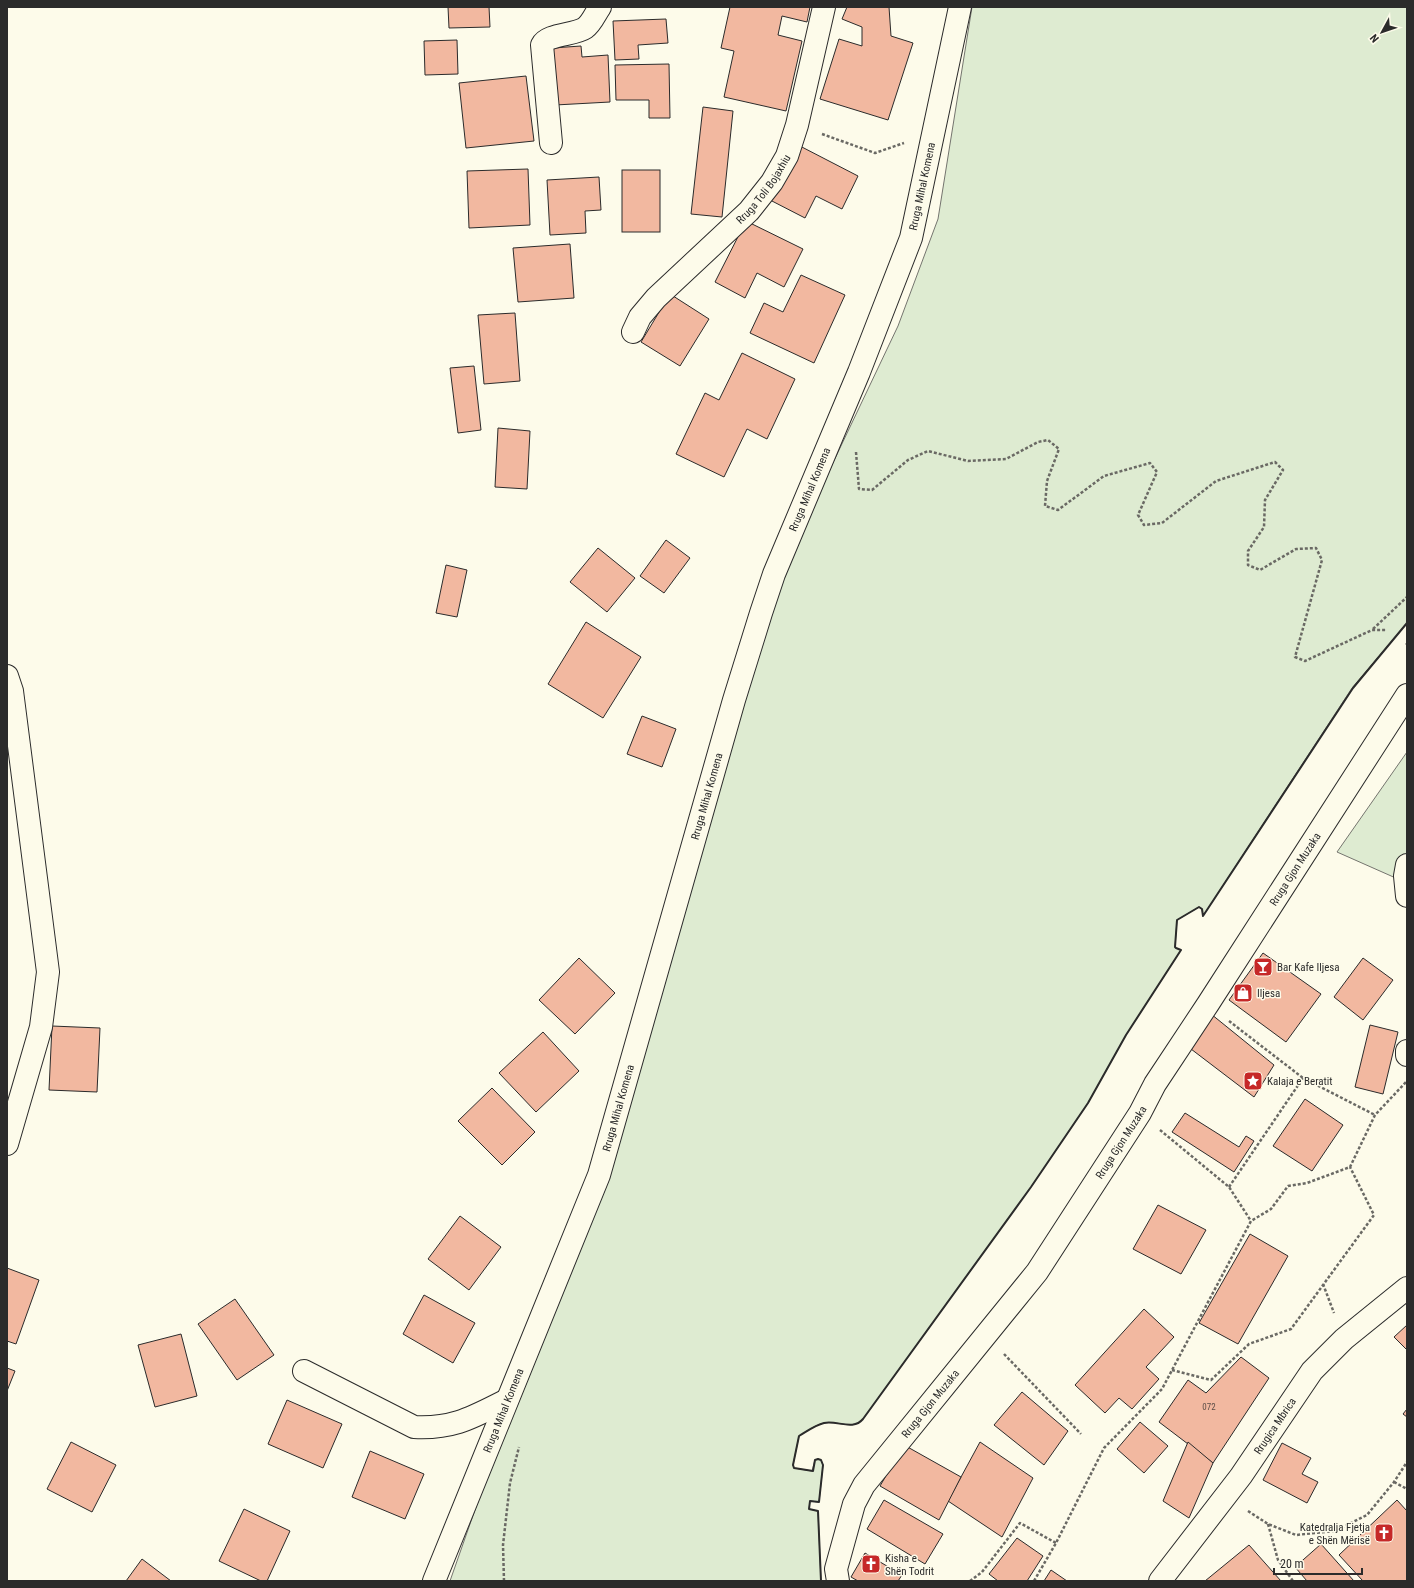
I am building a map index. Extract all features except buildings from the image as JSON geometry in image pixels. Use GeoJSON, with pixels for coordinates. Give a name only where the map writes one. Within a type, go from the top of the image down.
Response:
{"type":"FeatureCollection","features":[{"type":"Feature","properties":{"kind":"street"},"geometry":{"type":"LineString","coordinates":[[551,143],[542,45],[548,39],[575,33],[586,27],[600,7]]}},
{"type":"Feature","properties":{"kind":"street","name":"Rruga Toli Bojaxhiu"},"geometry":{"type":"LineString","coordinates":[[633,332],[640,317],[656,298],[749,210],[772,182],[787,156],[797,125],[824,7]]}},
{"type":"Feature","properties":{"kind":"street","name":"Rruga Mihal Komena"},"geometry":{"type":"LineString","coordinates":[[434,1581],[599,1175],[734,700],[772,581],[858,372],[911,238],[960,7]]}},
{"type":"Feature","properties":{"kind":"street"},"geometry":{"type":"LineString","coordinates":[[7,676],[12,691],[48,972],[41,1027],[7,1144]]}},
{"type":"Feature","properties":{"kind":"street","name":"Rruga Gjon Muzaka"},"geometry":{"type":"LineString","coordinates":[[838,1581],[836,1569],[854,1504],[864,1485],[1037,1272],[1140,1113],[1155,1084],[1407,695]]}},
{"type":"Feature","properties":{"kind":"street"},"geometry":{"type":"LineString","coordinates":[[1407,866],[1405,876],[1407,896]]}},
{"type":"Feature","properties":{"kind":"street","name":"Rrugica Mbrica"},"geometry":{"type":"LineString","coordinates":[[1160,1581],[1241,1476],[1312,1371],[1344,1339],[1407,1288]]}},
{"type":"Feature","properties":{"kind":"street"},"geometry":{"type":"LineString","coordinates":[[304,1371],[414,1427],[428,1428],[447,1426],[465,1421],[507,1400]]}},
{"type":"Feature","properties":{"kind":"path"},"geometry":{"type":"LineString","coordinates":[[797,125],[875,153]]}},
{"type":"Feature","properties":{"kind":"path"},"geometry":{"type":"LineString","coordinates":[[857,448],[855,454],[859,488],[872,490],[908,460],[928,451],[968,461],[1006,459],[1038,442],[1048,440],[1059,449],[1047,481],[1045,506],[1058,510],[1104,476],[1150,463],[1157,472],[1138,515],[1144,525],[1162,523],[1216,481],[1275,462],[1283,470],[1265,500],[1264,527],[1248,551],[1248,565],[1260,570],[1296,549],[1316,548],[1322,560],[1295,657],[1305,661],[1372,630],[1407,597]]}},
{"type":"Feature","properties":{"kind":"path"},"geometry":{"type":"LineString","coordinates":[[1372,630],[1386,630]]}},
{"type":"Feature","properties":{"kind":"path"},"geometry":{"type":"LineString","coordinates":[[1208,1004],[1303,1078],[1375,1115]]}},
{"type":"Feature","properties":{"kind":"path"},"geometry":{"type":"LineString","coordinates":[[1229,1187],[1303,1078]]}},
{"type":"Feature","properties":{"kind":"path"},"geometry":{"type":"LineString","coordinates":[[1034,1581],[1056,1543],[1104,1448],[1162,1389],[1251,1221],[1271,1209],[1288,1186],[1307,1183],[1350,1167],[1375,1115],[1407,1081]]}},
{"type":"Feature","properties":{"kind":"path"},"geometry":{"type":"LineString","coordinates":[[1140,1113],[1229,1187],[1251,1221]]}},
{"type":"Feature","properties":{"kind":"path"},"geometry":{"type":"LineString","coordinates":[[1172,1370],[1211,1380],[1249,1344],[1291,1329],[1374,1215],[1350,1167]]}},
{"type":"Feature","properties":{"kind":"path"},"geometry":{"type":"LineString","coordinates":[[986,1335],[1081,1434]]}},
{"type":"Feature","properties":{"kind":"path"},"geometry":{"type":"LineString","coordinates":[[1243,1507],[1268,1524],[1296,1535],[1335,1531],[1367,1515],[1394,1482],[1407,1462]]}},
{"type":"Feature","properties":{"kind":"path"},"geometry":{"type":"LineString","coordinates":[[1394,1482],[1407,1489]]}},
{"type":"Feature","properties":{"kind":"path"},"geometry":{"type":"LineString","coordinates":[[970,1581],[982,1572],[1020,1523],[1056,1543]]}},
{"type":"Feature","properties":{"kind":"path"},"geometry":{"type":"LineString","coordinates":[[1268,1524],[1278,1560],[1293,1581]]}},
{"type":"Feature","properties":{"kind":"green space"},"geometry":{"type":"Polygon","coordinates":[[[972,7],[1407,7],[1407,623],[1352,688],[1203,916],[1202,909],[1199,907],[1177,920],[1175,947],[1181,950],[1126,1035],[1088,1103],[1031,1187],[863,1419],[850,1425],[829,1422],[824,1423],[799,1436],[793,1465],[794,1468],[812,1471],[815,1460],[818,1459],[821,1460],[823,1465],[819,1502],[810,1501],[809,1509],[818,1511],[821,1581],[450,1581],[522,1376],[727,763],[775,598],[810,511],[898,326],[938,219],[972,7]]]}},
{"type":"Feature","properties":{"kind":"green space"},"geometry":{"type":"Polygon","coordinates":[[[1407,752],[1407,883],[1337,852],[1407,752]]]}},
{"type":"Feature","properties":{"kind":"wall"},"geometry":{"type":"LineString","coordinates":[[821,1581],[818,1511],[809,1509],[810,1501],[819,1502],[823,1465],[821,1460],[818,1459],[815,1460],[813,1471],[794,1468],[793,1465],[799,1436],[824,1423],[829,1422],[850,1425],[863,1419],[1031,1187],[1088,1103],[1126,1035],[1181,950],[1175,947],[1177,920],[1199,907],[1202,909],[1203,916],[1353,688],[1407,623]]}},
{"type":"Feature","properties":{"kind":"place","name":"Bar Kafe Iljesa"},"geometry":{"type":"Point","coordinates":[1263,967]}},
{"type":"Feature","properties":{"kind":"place","name":"Iljesa"},"geometry":{"type":"Point","coordinates":[1243,993]}},
{"type":"Feature","properties":{"kind":"place","name":"Kalaja e Beratit"},"geometry":{"type":"Point","coordinates":[1253,1081]}},
{"type":"Feature","properties":{"kind":"place","name":"Katedralja Fjetja e Shën Mërisë"},"geometry":{"type":"Point","coordinates":[1384,1533]}},
{"type":"Feature","properties":{"kind":"place","name":"Kisha e Shën Todrit"},"geometry":{"type":"Point","coordinates":[871,1564]}}]}
